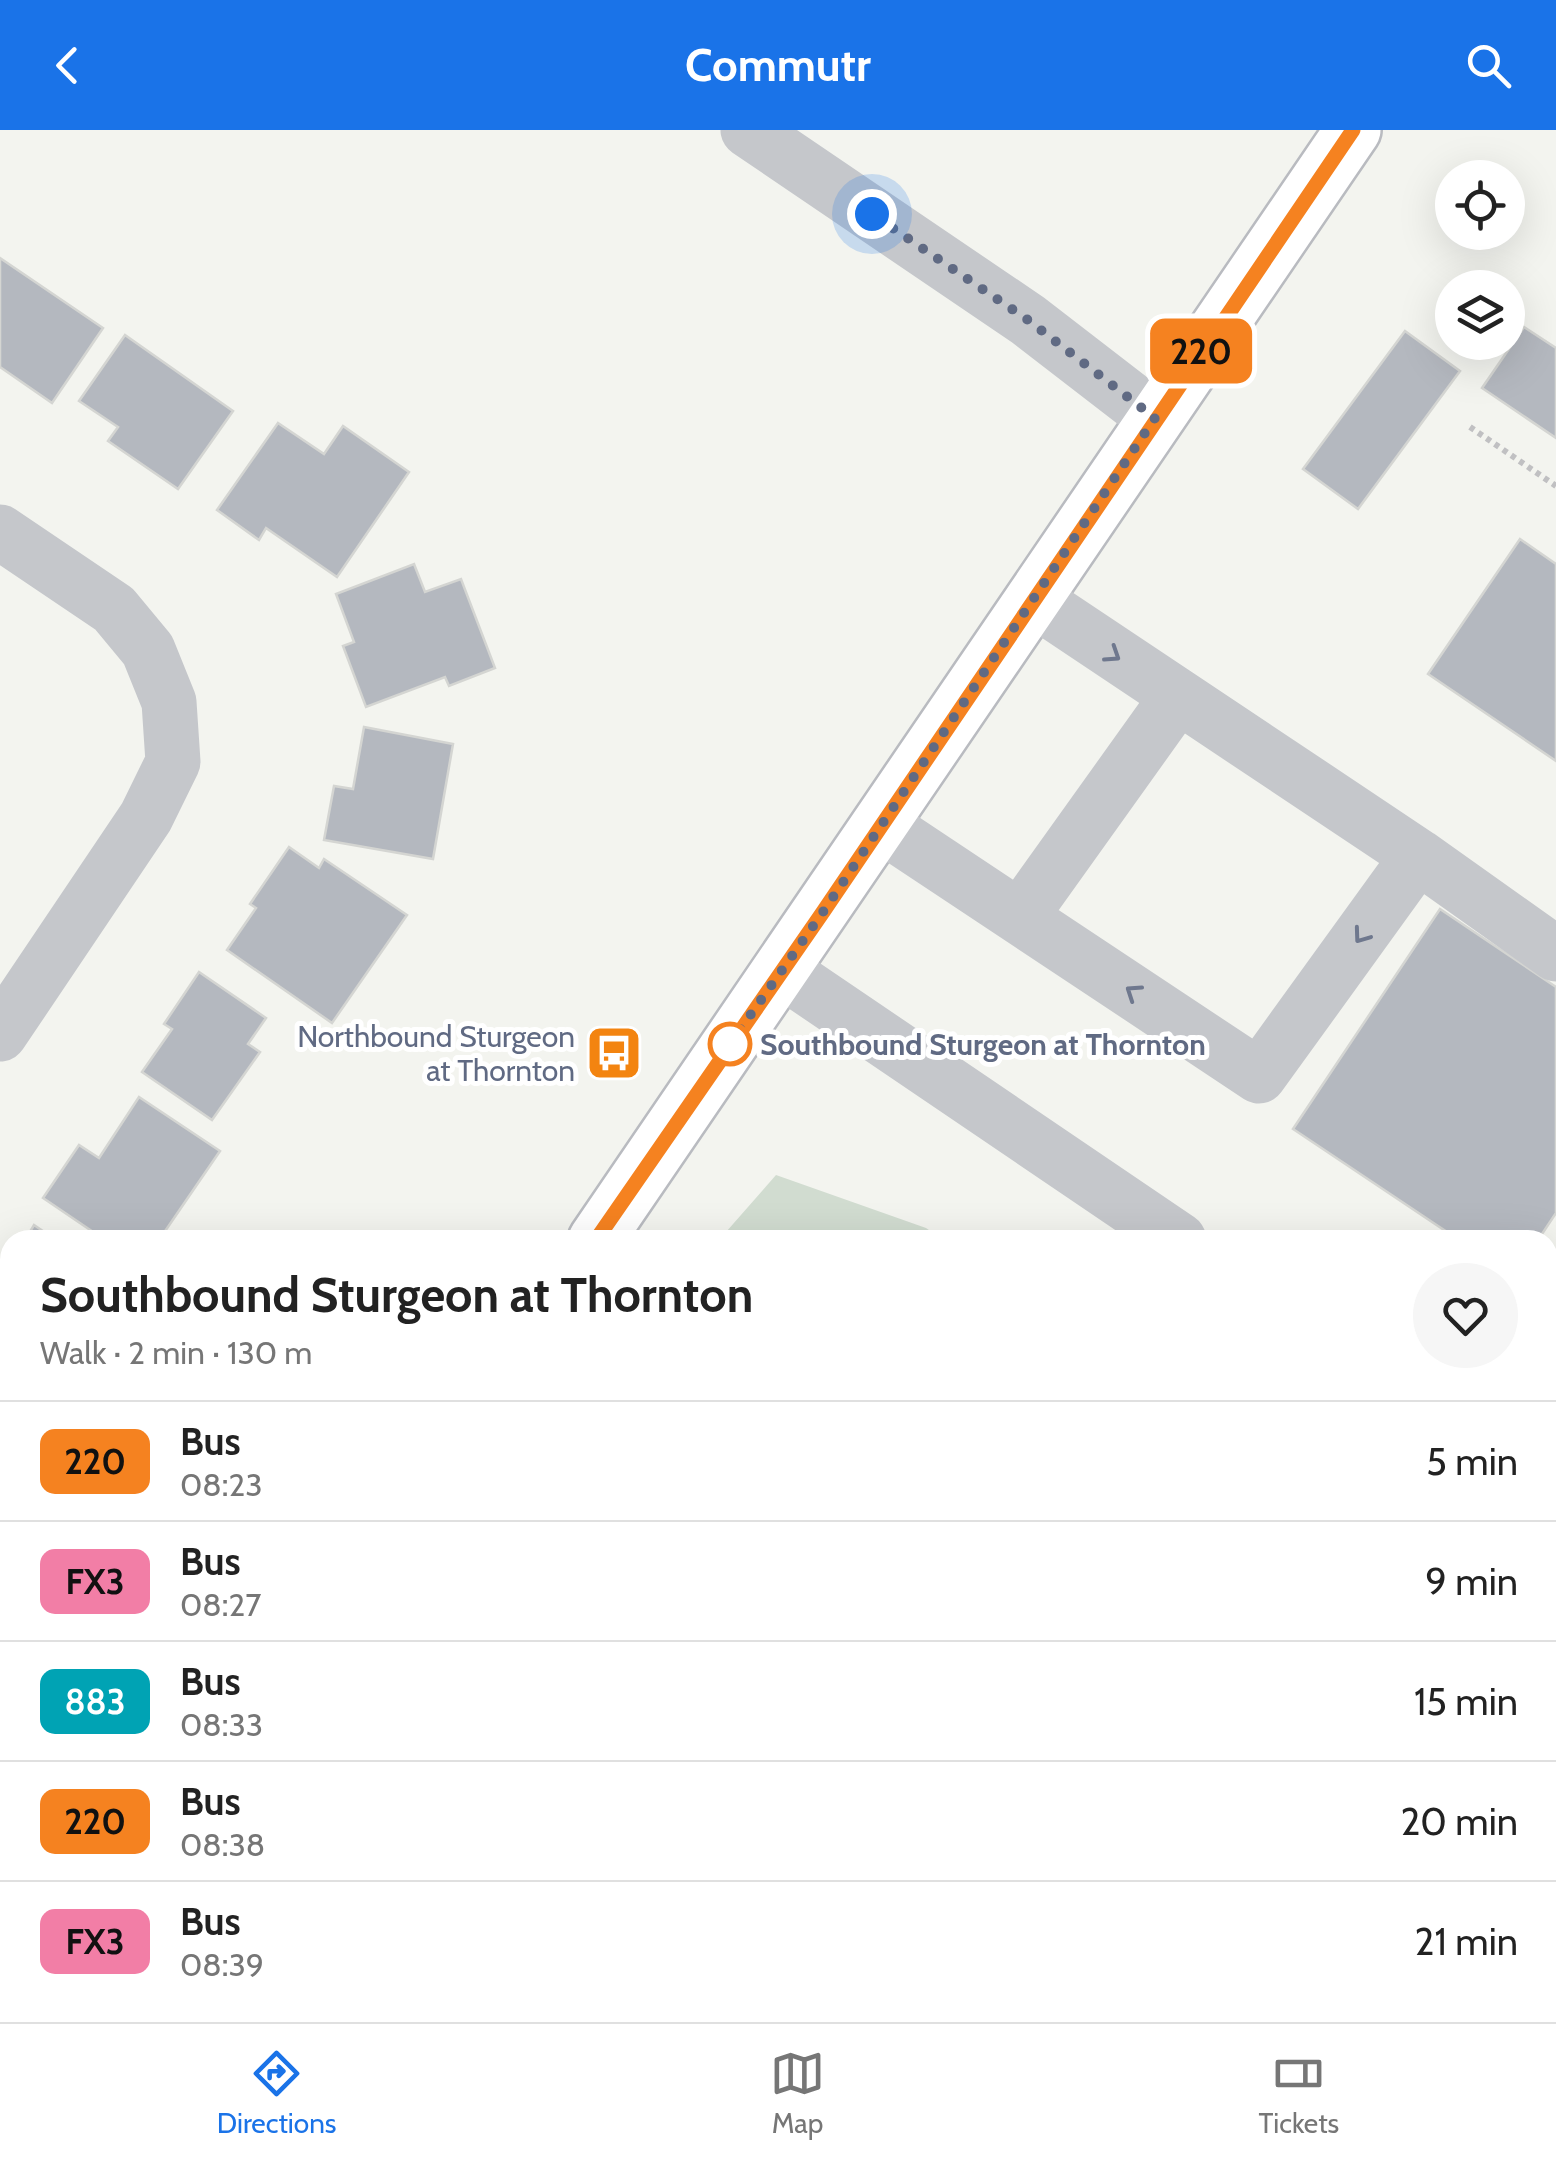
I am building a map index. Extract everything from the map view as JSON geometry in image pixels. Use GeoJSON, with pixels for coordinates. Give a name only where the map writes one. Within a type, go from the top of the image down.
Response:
{"type":"FeatureCollection","features":[{"type":"Feature","properties":{"kind":"main road"},"geometry":{"type":"LineString","coordinates":[[603,1230],[1353,130]]}},
{"type":"Feature","properties":{"kind":"street"},"geometry":{"type":"LineString","coordinates":[[748,130],[1028,320],[1155,418]]}},
{"type":"Feature","properties":{"kind":"street"},"geometry":{"type":"LineString","coordinates":[[0,532],[114,610],[148,650],[169,702],[173,762],[146,817],[0,1034]]}},
{"type":"Feature","properties":{"kind":"street"},"geometry":{"type":"LineString","coordinates":[[1033,599],[1418,856],[1556,954]]}},
{"type":"Feature","properties":{"kind":"street"},"geometry":{"type":"LineString","coordinates":[[1020,917],[1178,696]]}},
{"type":"Feature","properties":{"kind":"street"},"geometry":{"type":"LineString","coordinates":[[881,825],[1259,1076],[1418,856]]}},
{"type":"Feature","properties":{"kind":"street"},"geometry":{"type":"LineString","coordinates":[[781,970],[1163,1230]]}},
{"type":"Feature","properties":{"kind":"path"},"geometry":{"type":"LineString","coordinates":[[1470,427],[1556,486]]}},
{"type":"Feature","properties":{"kind":"shaded area"},"geometry":{"type":"Polygon","coordinates":[[[776,1175],[929,1230],[728,1230],[776,1175]]]}},
{"type":"Feature","properties":{"kind":"building"},"geometry":{"type":"Polygon","coordinates":[[[0,258],[103,328],[52,403],[0,367],[0,258]]]}},
{"type":"Feature","properties":{"kind":"building"},"geometry":{"type":"Polygon","coordinates":[[[1525,328],[1556,348],[1556,438],[1482,388],[1501,360],[1525,360],[1525,328]]]}},
{"type":"Feature","properties":{"kind":"building"},"geometry":{"type":"Polygon","coordinates":[[[1405,331],[1435,353],[1435,360],[1445,360],[1460,371],[1358,509],[1303,469],[1405,331]]]}},
{"type":"Feature","properties":{"kind":"building"},"geometry":{"type":"Polygon","coordinates":[[[125,335],[233,411],[178,489],[108,441],[118,427],[79,401],[125,335]]]}},
{"type":"Feature","properties":{"kind":"building"},"geometry":{"type":"Polygon","coordinates":[[[278,423],[324,454],[343,426],[409,472],[337,577],[266,528],[259,540],[217,510],[278,423]]]}},
{"type":"Feature","properties":{"kind":"building"},"geometry":{"type":"Polygon","coordinates":[[[1520,539],[1556,564],[1556,761],[1428,674],[1520,539]]]}},
{"type":"Feature","properties":{"kind":"building"},"geometry":{"type":"Polygon","coordinates":[[[414,564],[425,592],[461,579],[495,668],[449,686],[445,677],[366,707],[343,646],[354,642],[336,594],[414,564]]]}},
{"type":"Feature","properties":{"kind":"building"},"geometry":{"type":"Polygon","coordinates":[[[364,727],[453,744],[433,859],[324,840],[334,786],[353,789],[364,727]]]}},
{"type":"Feature","properties":{"kind":"building"},"geometry":{"type":"Polygon","coordinates":[[[289,847],[319,868],[324,859],[407,915],[332,1023],[227,950],[256,908],[250,904],[289,847]]]}},
{"type":"Feature","properties":{"kind":"building"},"geometry":{"type":"Polygon","coordinates":[[[1440,909],[1556,987],[1556,1213],[1545,1230],[1444,1230],[1293,1129],[1440,909]]]}},
{"type":"Feature","properties":{"kind":"building"},"geometry":{"type":"Polygon","coordinates":[[[199,972],[266,1018],[248,1044],[260,1052],[212,1120],[142,1072],[172,1029],[164,1024],[199,972]]]}},
{"type":"Feature","properties":{"kind":"building"},"geometry":{"type":"Polygon","coordinates":[[[139,1097],[220,1151],[166,1230],[90,1230],[43,1198],[79,1145],[99,1158],[139,1097]]]}},
{"type":"Feature","properties":{"kind":"bus line","name":"220"},"geometry":{"type":"LineString","coordinates":[[603,1230],[1353,130]]}},
{"type":"Feature","properties":{"kind":"place","name":"Southbound Sturgeon at Thornton"},"geometry":{"type":"Point","coordinates":[730,1044]}},
{"type":"Feature","properties":{"kind":"place","name":"Northbound Sturgeon at Thornton"},"geometry":{"type":"Point","coordinates":[614,1053]}},
{"type":"Feature","properties":{"kind":"route"},"geometry":{"type":"LineString","coordinates":[[730,1044],[1155,418],[1028,320],[872,214]]}}]}
